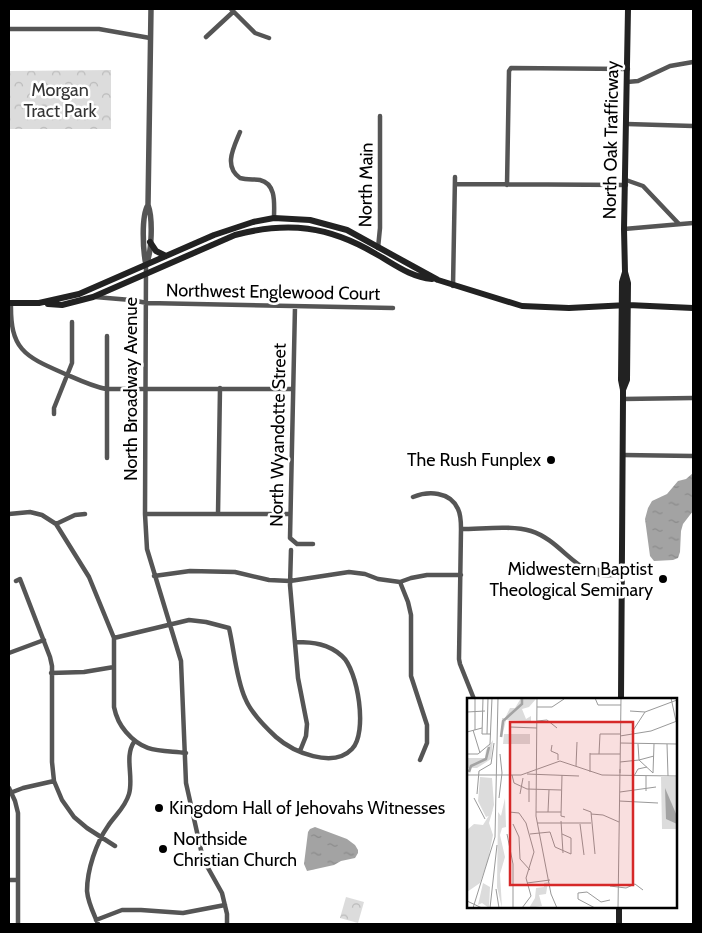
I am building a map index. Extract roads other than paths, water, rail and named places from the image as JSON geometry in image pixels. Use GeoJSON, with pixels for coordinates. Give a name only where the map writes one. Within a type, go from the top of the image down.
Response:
{"type":"FeatureCollection","features":[{"type":"Feature","properties":{"kind":"main road","name":"North Oak Trafficway"},"geometry":{"type":"LineString","coordinates":[[621,698],[624,399],[620,380],[625,305],[622,282],[625,272],[628,9]]}},
{"type":"Feature","properties":{"kind":"main road"},"geometry":{"type":"LineString","coordinates":[[42,303],[79,294],[239,226],[274,218],[310,220],[347,230],[438,280],[522,306],[569,308],[625,305],[693,308]]}},
{"type":"Feature","properties":{"kind":"main road"},"geometry":{"type":"LineString","coordinates":[[10,303],[62,305],[93,297],[235,235],[286,226],[318,230],[341,236],[377,254],[405,272],[421,278],[438,280]]}},
{"type":"Feature","properties":{"kind":"main road"},"geometry":{"type":"LineString","coordinates":[[150,242],[156,251],[166,256]]}},
{"type":"Feature","properties":{"kind":"main road"},"geometry":{"type":"LineString","coordinates":[[619,908],[619,924]]}},
{"type":"Feature","properties":{"kind":"street","name":"North Broadway Avenue"},"geometry":{"type":"LineString","coordinates":[[146,265],[150,257],[151,216],[148,205],[150,9]]}},
{"type":"Feature","properties":{"kind":"street"},"geometry":{"type":"LineString","coordinates":[[206,37],[232,10],[255,33],[269,38]]}},
{"type":"Feature","properties":{"kind":"street"},"geometry":{"type":"LineString","coordinates":[[9,29],[99,29],[150,38]]}},
{"type":"Feature","properties":{"kind":"street"},"geometry":{"type":"LineString","coordinates":[[627,82],[638,81],[670,66],[693,62]]}},
{"type":"Feature","properties":{"kind":"street"},"geometry":{"type":"LineString","coordinates":[[507,185],[509,71],[511,68],[628,69]]}},
{"type":"Feature","properties":{"kind":"street","name":"North Main"},"geometry":{"type":"LineString","coordinates":[[377,254],[380,228],[380,116]]}},
{"type":"Feature","properties":{"kind":"street"},"geometry":{"type":"LineString","coordinates":[[627,124],[693,126]]}},
{"type":"Feature","properties":{"kind":"street"},"geometry":{"type":"LineString","coordinates":[[240,132],[231,154],[232,168],[240,178],[261,180],[270,187],[273,194],[274,218]]}},
{"type":"Feature","properties":{"kind":"street"},"geometry":{"type":"LineString","coordinates":[[453,286],[455,177]]}},
{"type":"Feature","properties":{"kind":"street"},"geometry":{"type":"LineString","coordinates":[[455,184],[626,183],[643,186],[680,224]]}},
{"type":"Feature","properties":{"kind":"street","name":"North Broadway Avenue"},"geometry":{"type":"LineString","coordinates":[[148,205],[144,210],[147,303],[145,514],[147,549],[181,661],[188,796],[203,859],[222,893],[227,924]]}},
{"type":"Feature","properties":{"kind":"street"},"geometry":{"type":"LineString","coordinates":[[624,229],[693,223]]}},
{"type":"Feature","properties":{"kind":"street","name":"Northwest Englewood Court"},"geometry":{"type":"LineString","coordinates":[[93,297],[116,298],[147,303],[393,308]]}},
{"type":"Feature","properties":{"kind":"street"},"geometry":{"type":"LineString","coordinates":[[10,303],[12,329],[20,346],[28,356],[94,386],[106,388],[292,388]]}},
{"type":"Feature","properties":{"kind":"street","name":"North Wyandotte Street"},"geometry":{"type":"LineString","coordinates":[[295,307],[292,388],[291,540],[297,544],[313,544]]}},
{"type":"Feature","properties":{"kind":"street"},"geometry":{"type":"LineString","coordinates":[[54,414],[54,408],[72,363],[72,322]]}},
{"type":"Feature","properties":{"kind":"street"},"geometry":{"type":"LineString","coordinates":[[107,336],[107,458]]}},
{"type":"Feature","properties":{"kind":"street"},"geometry":{"type":"LineString","coordinates":[[218,514],[220,388]]}},
{"type":"Feature","properties":{"kind":"street"},"geometry":{"type":"LineString","coordinates":[[624,399],[693,398]]}},
{"type":"Feature","properties":{"kind":"street"},"geometry":{"type":"LineString","coordinates":[[623,455],[693,456]]}},
{"type":"Feature","properties":{"kind":"street"},"geometry":{"type":"LineString","coordinates":[[413,497],[430,493],[439,494],[448,498],[458,509],[461,529],[460,664],[474,698]]}},
{"type":"Feature","properties":{"kind":"street"},"geometry":{"type":"LineString","coordinates":[[9,514],[30,512],[42,515],[56,524],[88,577],[114,638],[115,712],[122,726],[134,742],[141,747],[186,753]]}},
{"type":"Feature","properties":{"kind":"street"},"geometry":{"type":"LineString","coordinates":[[56,524],[75,515],[85,514]]}},
{"type":"Feature","properties":{"kind":"street"},"geometry":{"type":"LineString","coordinates":[[145,514],[290,514]]}},
{"type":"Feature","properties":{"kind":"street"},"geometry":{"type":"LineString","coordinates":[[461,529],[518,529],[531,531],[550,541],[576,563],[593,574],[612,576],[622,573]]}},
{"type":"Feature","properties":{"kind":"street","name":"North Wyandotte Street"},"geometry":{"type":"LineString","coordinates":[[291,550],[290,581],[298,678],[307,724],[306,736],[300,751]]}},
{"type":"Feature","properties":{"kind":"street"},"geometry":{"type":"LineString","coordinates":[[154,576],[190,571],[235,572],[269,580],[290,581],[349,572],[400,582],[427,575],[461,575]]}},
{"type":"Feature","properties":{"kind":"street"},"geometry":{"type":"LineString","coordinates":[[16,581],[20,579],[50,657],[54,781],[62,800],[74,817],[115,846]]}},
{"type":"Feature","properties":{"kind":"street"},"geometry":{"type":"LineString","coordinates":[[400,582],[411,615],[411,676],[426,717],[428,730],[427,743],[420,760]]}},
{"type":"Feature","properties":{"kind":"street"},"geometry":{"type":"LineString","coordinates":[[114,638],[189,620],[198,620],[229,628],[242,691],[250,708],[277,738],[300,751],[322,758],[338,757],[346,754],[354,747],[358,740],[360,720],[355,681],[349,664],[346,659],[328,646],[312,642],[296,642]]}},
{"type":"Feature","properties":{"kind":"street"},"geometry":{"type":"LineString","coordinates":[[9,653],[44,640]]}},
{"type":"Feature","properties":{"kind":"street"},"geometry":{"type":"LineString","coordinates":[[52,673],[84,672],[114,667]]}},
{"type":"Feature","properties":{"kind":"street"},"geometry":{"type":"LineString","coordinates":[[134,742],[130,748],[130,793],[124,806],[100,837],[92,862],[88,891],[90,905],[97,922],[122,910],[183,913],[225,905]]}},
{"type":"Feature","properties":{"kind":"street"},"geometry":{"type":"LineString","coordinates":[[18,924],[18,813],[10,791],[54,781]]}},
{"type":"Feature","properties":{"kind":"street"},"geometry":{"type":"LineString","coordinates":[[9,880],[18,880]]}},
{"type":"Feature","properties":{"kind":"water"},"geometry":{"type":"Polygon","coordinates":[[[693,473],[693,511],[683,524],[678,558],[654,561],[650,556],[645,519],[648,508],[652,501],[667,494],[678,481],[686,479],[693,473]]]}},
{"type":"Feature","properties":{"kind":"water"},"geometry":{"type":"Polygon","coordinates":[[[315,827],[347,839],[355,845],[358,853],[355,858],[307,871],[304,864],[308,832],[315,827]]]}},
{"type":"Feature","properties":{"kind":"place","name":"The Rush Funplex"},"geometry":{"type":"Point","coordinates":[551,460]}},
{"type":"Feature","properties":{"kind":"place","name":"Midwestern Baptist Theological Seminary"},"geometry":{"type":"Point","coordinates":[663,579]}},
{"type":"Feature","properties":{"kind":"place","name":"Kingdom Hall of Jehovahs Witnesses"},"geometry":{"type":"Point","coordinates":[159,808]}},
{"type":"Feature","properties":{"kind":"place","name":"Northside Christian Church"},"geometry":{"type":"Point","coordinates":[163,849]}},
{"type":"Feature","properties":{"kind":"park label","name":"Morgan Tract Park"},"geometry":{"type":"Point","coordinates":[60,100]}}]}
